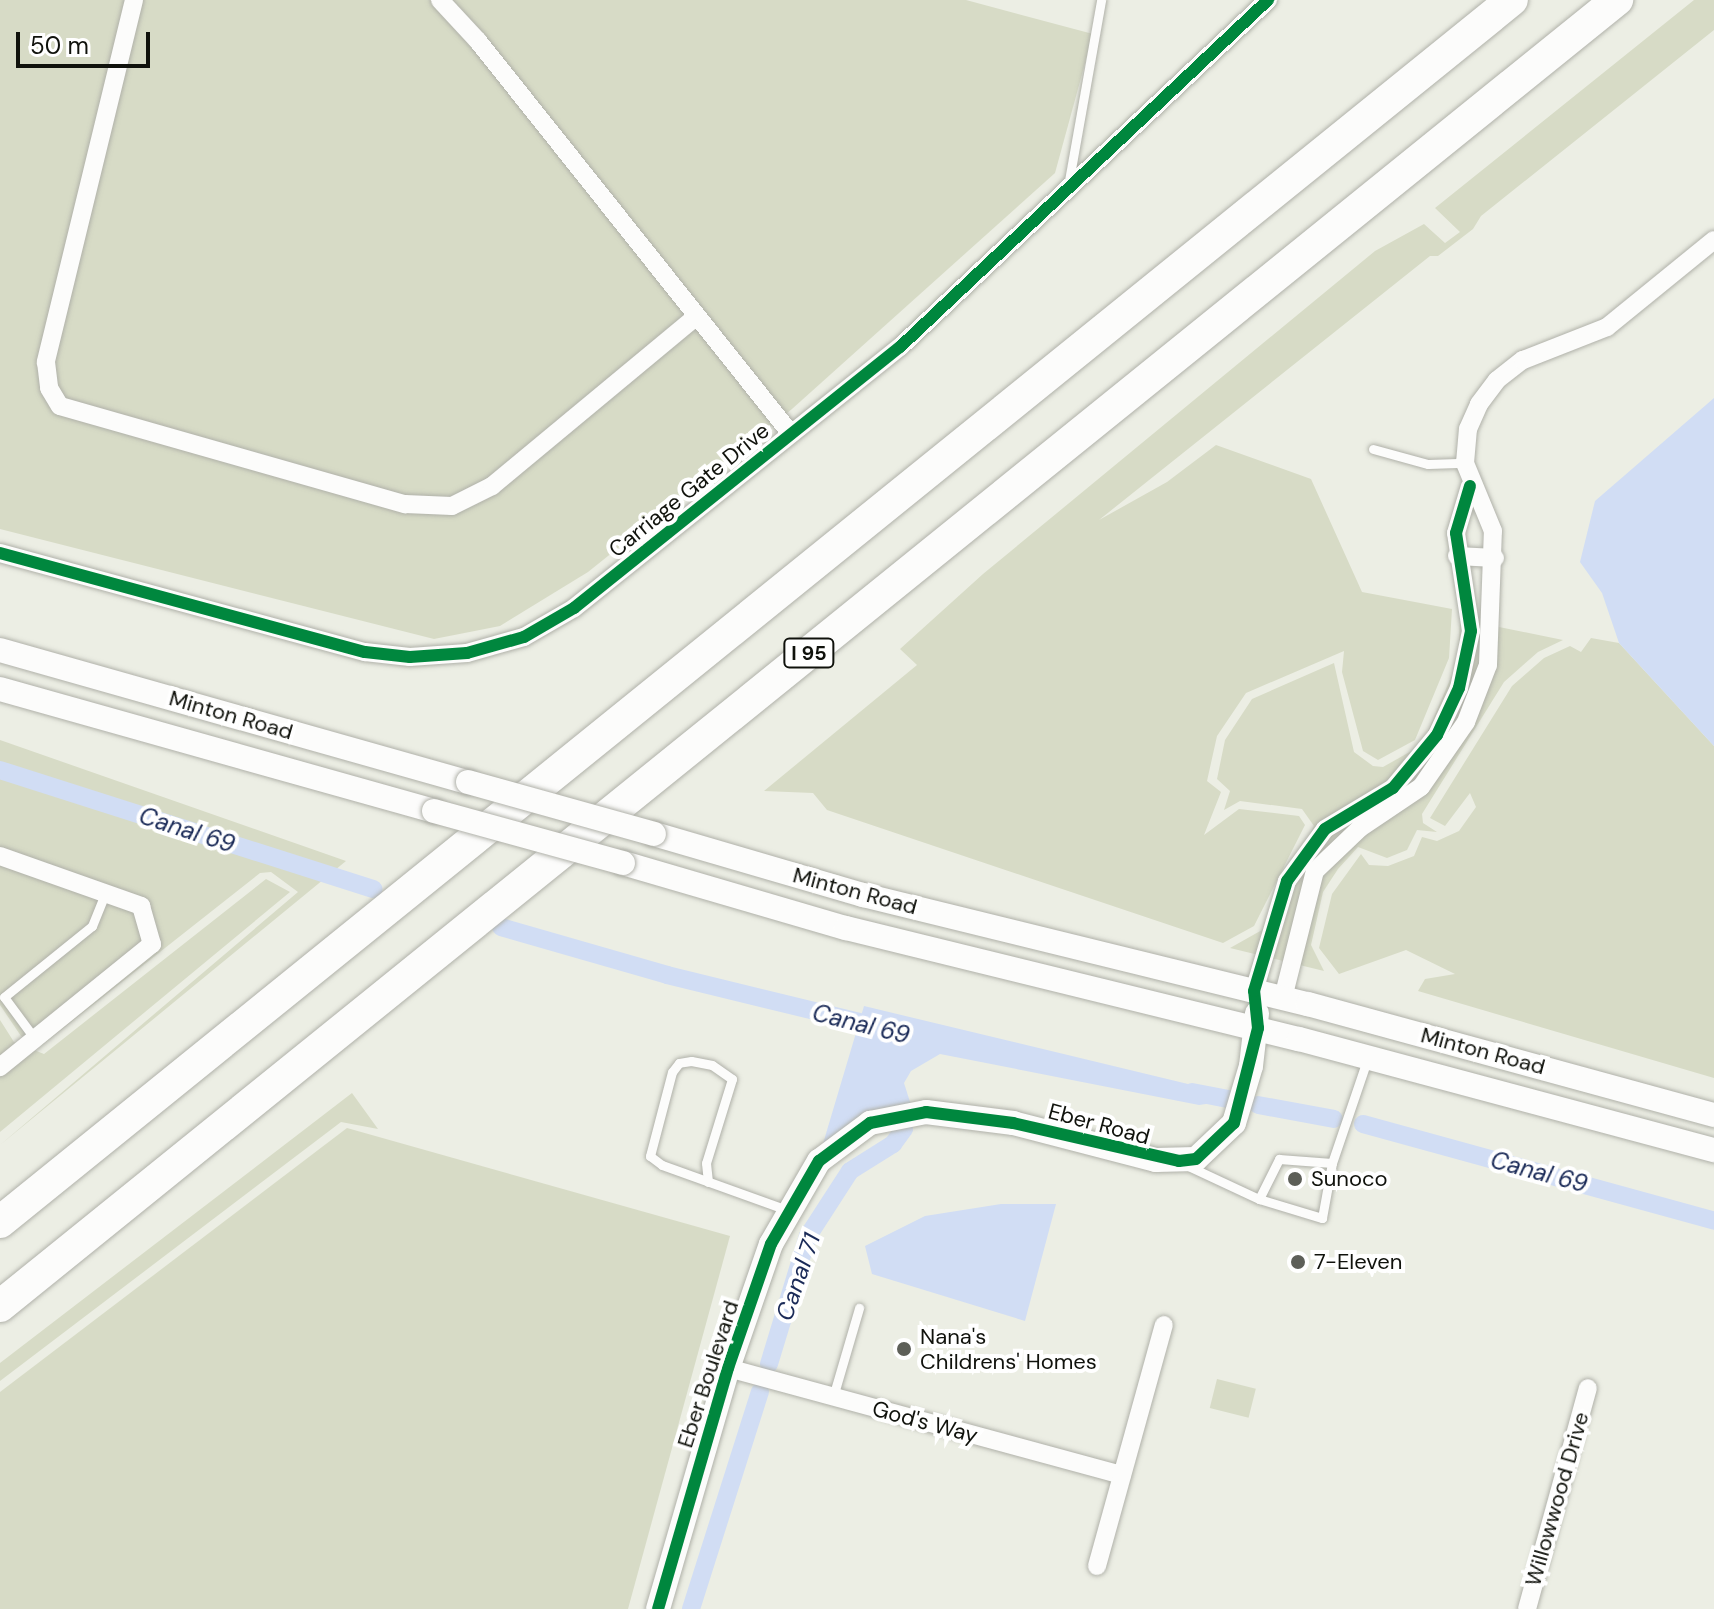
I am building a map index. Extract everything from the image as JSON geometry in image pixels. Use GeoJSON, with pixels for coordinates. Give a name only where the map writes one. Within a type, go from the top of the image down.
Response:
{"type":"FeatureCollection","features":[{"type":"Feature","properties":{"kind":"highway"},"geometry":{"type":"LineString","coordinates":[[0,1222],[1512,0]]}},
{"type":"Feature","properties":{"kind":"highway","name":"I 95"},"geometry":{"type":"LineString","coordinates":[[0,1306],[1617,0]]}},
{"type":"Feature","properties":{"kind":"main road","name":"Minton Road"},"geometry":{"type":"LineString","coordinates":[[0,650],[863,895],[1283,998],[1714,1115]]}},
{"type":"Feature","properties":{"kind":"main road","name":"Minton Road"},"geometry":{"type":"LineString","coordinates":[[0,689],[846,928],[1258,1028],[1714,1150]]}},
{"type":"Feature","properties":{"kind":"main road"},"geometry":{"type":"LineString","coordinates":[[1179,1161],[1196,1159],[1234,1123],[1258,1028],[1254,991]]}},
{"type":"Feature","properties":{"kind":"main road"},"geometry":{"type":"LineString","coordinates":[[1258,1028],[1283,998]]}},
{"type":"Feature","properties":{"kind":"main road","name":"Eber Road"},"geometry":{"type":"LineString","coordinates":[[819,1161],[870,1123],[926,1112],[1013,1123],[1179,1161]]}},
{"type":"Feature","properties":{"kind":"main road","name":"Eber Boulevard"},"geometry":{"type":"LineString","coordinates":[[658,1609],[728,1368],[771,1244],[819,1161]]}},
{"type":"Feature","properties":{"kind":"street"},"geometry":{"type":"LineString","coordinates":[[134,0],[46,362],[49,388],[60,406],[405,504],[452,506],[492,486],[697,316]]}},
{"type":"Feature","properties":{"kind":"street"},"geometry":{"type":"LineString","coordinates":[[440,0],[478,41],[791,434]]}},
{"type":"Feature","properties":{"kind":"street","name":"Carriage Gate Drive"},"geometry":{"type":"LineString","coordinates":[[0,553],[365,652],[410,657],[467,653],[524,637],[574,608],[954,300],[1268,0]]}},
{"type":"Feature","properties":{"kind":"street"},"geometry":{"type":"LineString","coordinates":[[1254,991],[1287,881],[1325,829],[1356,820],[1421,787],[1466,722],[1488,665],[1495,558],[1493,531],[1470,486],[1465,463],[1468,429],[1497,380],[1523,360],[1607,327],[1714,240]]}},
{"type":"Feature","properties":{"kind":"street"},"geometry":{"type":"LineString","coordinates":[[1283,998],[1315,871],[1356,820],[1393,788],[1437,735],[1459,688],[1469,624],[1456,533],[1470,486]]}},
{"type":"Feature","properties":{"kind":"street"},"geometry":{"type":"LineString","coordinates":[[1457,556],[1495,558]]}},
{"type":"Feature","properties":{"kind":"street"},"geometry":{"type":"LineString","coordinates":[[1469,624],[1493,618]]}},
{"type":"Feature","properties":{"kind":"street"},"geometry":{"type":"LineString","coordinates":[[1448,712],[1466,722]]}},
{"type":"Feature","properties":{"kind":"street"},"geometry":{"type":"LineString","coordinates":[[0,856],[141,906],[152,944],[0,1067]]}},
{"type":"Feature","properties":{"kind":"street"},"geometry":{"type":"LineString","coordinates":[[1097,1566],[1164,1325]]}},
{"type":"Feature","properties":{"kind":"street","name":"God's Way"},"geometry":{"type":"LineString","coordinates":[[728,1368],[1122,1475]]}},
{"type":"Feature","properties":{"kind":"street","name":"Willowwood Drive"},"geometry":{"type":"LineString","coordinates":[[1527,1609],[1588,1388]]}},
{"type":"Feature","properties":{"kind":"lane"},"geometry":{"type":"LineString","coordinates":[[1067,193],[1101,0]]}},
{"type":"Feature","properties":{"kind":"lane"},"geometry":{"type":"LineString","coordinates":[[1373,449],[1428,464],[1465,463]]}},
{"type":"Feature","properties":{"kind":"lane"},"geometry":{"type":"LineString","coordinates":[[35,1039],[4,997],[92,926],[105,893]]}},
{"type":"Feature","properties":{"kind":"lane"},"geometry":{"type":"LineString","coordinates":[[1179,1161],[1259,1199],[1322,1218],[1332,1163],[1368,1057]]}},
{"type":"Feature","properties":{"kind":"lane"},"geometry":{"type":"LineString","coordinates":[[708,1182],[706,1163],[732,1079],[712,1065],[679,1063],[668,1086],[650,1156],[708,1182],[790,1211]]}},
{"type":"Feature","properties":{"kind":"lane"},"geometry":{"type":"LineString","coordinates":[[1259,1199],[1279,1159],[1332,1163]]}},
{"type":"Feature","properties":{"kind":"lane"},"geometry":{"type":"LineString","coordinates":[[833,1397],[859,1308]]}},
{"type":"Feature","properties":{"kind":"green space"},"geometry":{"type":"Polygon","coordinates":[[[0,0],[966,0],[1093,34],[1055,173],[792,409],[588,572],[500,626],[434,639],[0,529],[0,0]]]}},
{"type":"Feature","properties":{"kind":"green space"},"geometry":{"type":"Polygon","coordinates":[[[1694,0],[1714,0],[1714,30],[1481,216],[1473,229],[1438,256],[1430,256],[1099,520],[1167,482],[1216,445],[1311,479],[1362,592],[1452,609],[1449,658],[1415,740],[1378,760],[1363,751],[1342,672],[1344,651],[1246,693],[1217,736],[1207,781],[1221,792],[1204,835],[1239,809],[1299,816],[1305,825],[1254,926],[1223,943],[827,810],[813,793],[764,791],[917,665],[900,649],[983,574],[1375,251],[1424,224],[1445,243],[1460,232],[1435,208],[1694,0]]]}},
{"type":"Feature","properties":{"kind":"green space"},"geometry":{"type":"Polygon","coordinates":[[[1460,619],[1563,640],[1538,652],[1504,682],[1422,814],[1423,823],[1437,832],[1417,830],[1407,850],[1387,858],[1358,847],[1338,869],[1323,892],[1311,945],[1324,971],[1230,948],[1262,930],[1314,826],[1302,809],[1240,801],[1224,810],[1230,791],[1217,779],[1225,740],[1252,699],[1334,663],[1354,752],[1373,766],[1383,767],[1422,745],[1458,661],[1460,619]]]}},
{"type":"Feature","properties":{"kind":"green space"},"geometry":{"type":"Polygon","coordinates":[[[1591,638],[1619,643],[1714,746],[1714,1078],[1418,991],[1425,979],[1455,974],[1406,950],[1339,974],[1319,948],[1332,894],[1361,854],[1369,865],[1388,866],[1414,856],[1422,837],[1437,841],[1459,831],[1476,807],[1470,793],[1445,826],[1430,818],[1512,686],[1544,658],[1570,646],[1581,652],[1591,638]]]}},
{"type":"Feature","properties":{"kind":"green space"},"geometry":{"type":"Polygon","coordinates":[[[0,740],[346,861],[0,1145],[298,892],[271,872],[260,873],[42,1045],[21,1036],[0,1005],[0,740]]]}},
{"type":"Feature","properties":{"kind":"green space"},"geometry":{"type":"Polygon","coordinates":[[[266,879],[290,892],[0,1132],[0,1020],[14,1042],[44,1054],[266,879]]]}},
{"type":"Feature","properties":{"kind":"green space"},"geometry":{"type":"Polygon","coordinates":[[[352,1093],[378,1129],[341,1122],[0,1381],[0,1363],[352,1093]]]}},
{"type":"Feature","properties":{"kind":"green space"},"geometry":{"type":"Polygon","coordinates":[[[347,1128],[730,1236],[628,1609],[0,1609],[0,1392],[347,1128]]]}},
{"type":"Feature","properties":{"kind":"green space"},"geometry":{"type":"Polygon","coordinates":[[[1217,1379],[1256,1389],[1249,1418],[1210,1408],[1217,1379]]]}},
{"type":"Feature","properties":{"kind":"water"},"geometry":{"type":"Polygon","coordinates":[[[1714,398],[1714,746],[1619,643],[1602,593],[1580,562],[1595,501],[1714,398]]]}},
{"type":"Feature","properties":{"kind":"water"},"geometry":{"type":"Polygon","coordinates":[[[864,1006],[1217,1091],[1213,1103],[1199,1105],[940,1054],[911,1071],[904,1083],[911,1105],[822,1147],[864,1006]]]}},
{"type":"Feature","properties":{"kind":"water"},"geometry":{"type":"Polygon","coordinates":[[[1001,1204],[1056,1204],[1025,1321],[872,1274],[865,1246],[925,1216],[1001,1204]]]}},
{"type":"Feature","properties":{"kind":"waterway","name":"Canal 69"},"geometry":{"type":"LineString","coordinates":[[0,770],[373,889]]}},
{"type":"Feature","properties":{"kind":"waterway","name":"Canal 69"},"geometry":{"type":"LineString","coordinates":[[501,927],[667,975],[881,1027]]}},
{"type":"Feature","properties":{"kind":"waterway","name":"Canal 69"},"geometry":{"type":"LineString","coordinates":[[1192,1092],[1227,1099]]}},
{"type":"Feature","properties":{"kind":"waterway","name":"Canal 69"},"geometry":{"type":"LineString","coordinates":[[1258,1105],[1334,1119]]}},
{"type":"Feature","properties":{"kind":"waterway","name":"Canal 69"},"geometry":{"type":"LineString","coordinates":[[1363,1124],[1714,1221]]}},
{"type":"Feature","properties":{"kind":"waterway","name":"Canal 71"},"geometry":{"type":"LineString","coordinates":[[769,1364],[808,1236],[850,1171],[893,1144],[904,1129]]}},
{"type":"Feature","properties":{"kind":"waterway","name":"Canal 71"},"geometry":{"type":"LineString","coordinates":[[691,1609],[760,1392]]}},
{"type":"Feature","properties":{"kind":"cycle path"},"geometry":{"type":"LineString","coordinates":[[0,553],[365,652],[410,657],[467,653],[524,637],[574,608],[900,347],[1268,0]]}},
{"type":"Feature","properties":{"kind":"cycle path"},"geometry":{"type":"LineString","coordinates":[[658,1609],[728,1368],[771,1244],[819,1161],[870,1123],[926,1112],[1013,1123],[1179,1161],[1196,1159],[1234,1123],[1258,1028],[1254,991],[1287,881],[1325,829],[1393,788],[1437,735],[1459,688],[1471,631],[1456,533],[1470,486]]}},
{"type":"Feature","properties":{"kind":"place","name":"Sunoco"},"geometry":{"type":"Point","coordinates":[1295,1179]}},
{"type":"Feature","properties":{"kind":"place","name":"7-Eleven"},"geometry":{"type":"Point","coordinates":[1298,1262]}},
{"type":"Feature","properties":{"kind":"place","name":"Nana's Childrens' Homes"},"geometry":{"type":"Point","coordinates":[904,1349]}}]}
